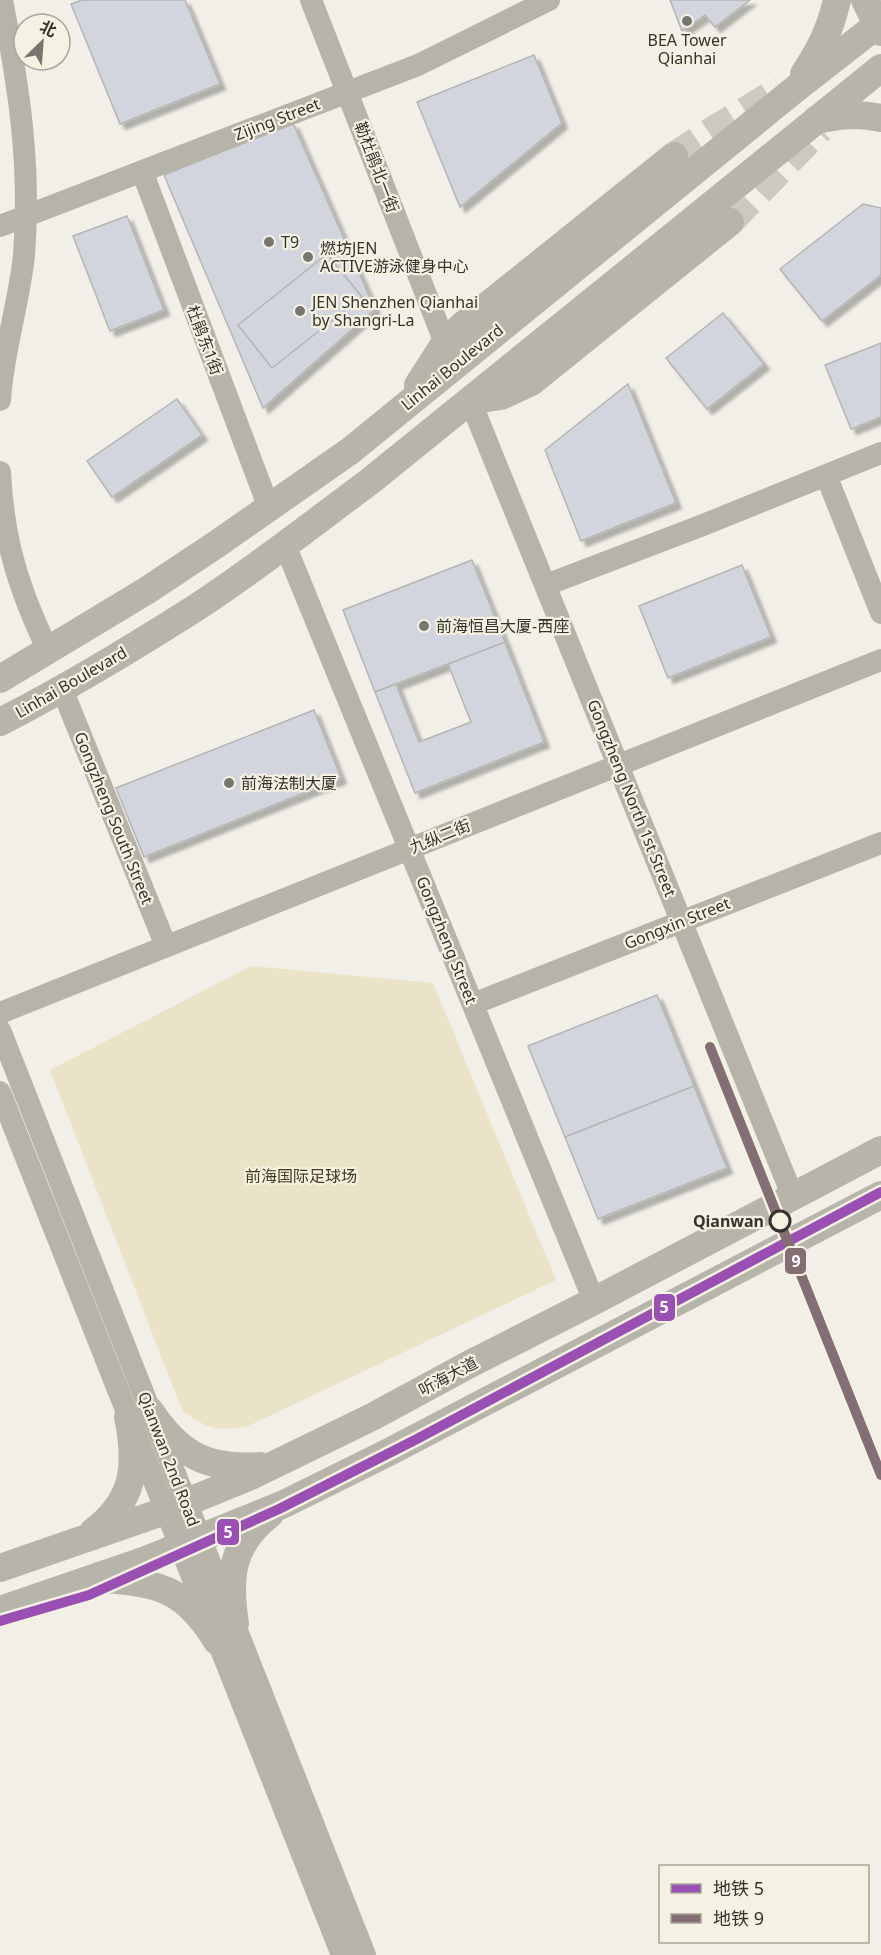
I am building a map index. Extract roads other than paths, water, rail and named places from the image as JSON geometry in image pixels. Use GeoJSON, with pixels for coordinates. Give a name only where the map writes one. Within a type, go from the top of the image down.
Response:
{"type":"FeatureCollection","features":[{"type":"Feature","properties":{"kind":"main road"},"geometry":{"type":"LineString","coordinates":[[794,90],[826,40],[832,25],[837,0]]}},
{"type":"Feature","properties":{"kind":"main road"},"geometry":{"type":"LineString","coordinates":[[866,0],[880,27]]}},
{"type":"Feature","properties":{"kind":"main road","name":"Linhai Boulevard"},"geometry":{"type":"LineString","coordinates":[[0,679],[146,591],[350,451],[794,90],[880,27]]}},
{"type":"Feature","properties":{"kind":"main road","name":"Linhai Boulevard"},"geometry":{"type":"LineString","coordinates":[[0,722],[62,689],[195,608],[285,545],[369,482],[881,68]]}},
{"type":"Feature","properties":{"kind":"main road"},"geometry":{"type":"LineString","coordinates":[[814,121],[849,114],[866,114],[881,118]]}},
{"type":"Feature","properties":{"kind":"main road"},"geometry":{"type":"LineString","coordinates":[[406,405],[446,343],[471,318],[674,156]]}},
{"type":"Feature","properties":{"kind":"main road"},"geometry":{"type":"LineString","coordinates":[[470,400],[501,396],[531,382],[730,222]]}},
{"type":"Feature","properties":{"kind":"main road","name":"听海大道"},"geometry":{"type":"LineString","coordinates":[[0,1568],[176,1507],[271,1466],[372,1417],[881,1150]]}},
{"type":"Feature","properties":{"kind":"main road"},"geometry":{"type":"LineString","coordinates":[[0,1610],[190,1543],[284,1504],[399,1447],[881,1195]]}},
{"type":"Feature","properties":{"kind":"main road"},"geometry":{"type":"LineString","coordinates":[[82,1540],[112,1515],[128,1489],[133,1473],[133,1442],[139,1414],[160,1426],[174,1442],[202,1460],[239,1468],[271,1466]]}},
{"type":"Feature","properties":{"kind":"main road"},"geometry":{"type":"LineString","coordinates":[[92,1578],[125,1580],[163,1588],[192,1606],[204,1620],[226,1633],[235,1559],[251,1531],[284,1504]]}},
{"type":"Feature","properties":{"kind":"street"},"geometry":{"type":"LineString","coordinates":[[0,400],[3,366],[23,257],[26,216],[24,134],[2,0]]}},
{"type":"Feature","properties":{"kind":"street","name":"勒杜鹃北一街"},"geometry":{"type":"LineString","coordinates":[[311,0],[446,343]]}},
{"type":"Feature","properties":{"kind":"street","name":"Zijing Street"},"geometry":{"type":"LineString","coordinates":[[0,226],[418,65],[549,0]]}},
{"type":"Feature","properties":{"kind":"street","name":"杜鹃东1街"},"geometry":{"type":"LineString","coordinates":[[142,171],[269,508]]}},
{"type":"Feature","properties":{"kind":"street","name":"Gongzheng North 1st Street"},"geometry":{"type":"LineString","coordinates":[[470,400],[793,1197]]}},
{"type":"Feature","properties":{"kind":"street"},"geometry":{"type":"LineString","coordinates":[[546,585],[881,453]]}},
{"type":"Feature","properties":{"kind":"street"},"geometry":{"type":"LineString","coordinates":[[0,472],[4,507],[22,591],[48,652]]}},
{"type":"Feature","properties":{"kind":"street"},"geometry":{"type":"LineString","coordinates":[[826,475],[881,614]]}},
{"type":"Feature","properties":{"kind":"street","name":"Gongzheng Street"},"geometry":{"type":"LineString","coordinates":[[285,545],[594,1301]]}},
{"type":"Feature","properties":{"kind":"street","name":"九纵二街"},"geometry":{"type":"LineString","coordinates":[[0,1013],[881,660]]}},
{"type":"Feature","properties":{"kind":"street","name":"Gongzheng South Street"},"geometry":{"type":"LineString","coordinates":[[62,689],[166,946]]}},
{"type":"Feature","properties":{"kind":"street","name":"Gongxin Street"},"geometry":{"type":"LineString","coordinates":[[473,1004],[881,843]]}},
{"type":"Feature","properties":{"kind":"street","name":"Qianwan 2nd Road"},"geometry":{"type":"LineString","coordinates":[[0,1030],[139,1414]]}},
{"type":"Feature","properties":{"kind":"street","name":"Qianwan 2nd Road"},"geometry":{"type":"LineString","coordinates":[[0,1092],[139,1414],[226,1633],[365,1955]]}},
{"type":"Feature","properties":{"kind":"street","name":"Qianwan 2nd Road"},"geometry":{"type":"LineString","coordinates":[[226,1633],[342,1955]]}},
{"type":"Feature","properties":{"kind":"tunnel"},"geometry":{"type":"LineString","coordinates":[[674,156],[781,89]]}},
{"type":"Feature","properties":{"kind":"tunnel"},"geometry":{"type":"LineString","coordinates":[[730,222],[820,129]]}},
{"type":"Feature","properties":{"kind":"metro line","name":"9"},"geometry":{"type":"LineString","coordinates":[[710,1047],[881,1475]]}},
{"type":"Feature","properties":{"kind":"metro line","name":"5"},"geometry":{"type":"LineString","coordinates":[[0,1621],[89,1595],[279,1509],[415,1440],[881,1192]]}},
{"type":"Feature","properties":{"kind":"place","name":"BEA Tower Qianhai"},"geometry":{"type":"Point","coordinates":[687,21]}},
{"type":"Feature","properties":{"kind":"place","name":"T9"},"geometry":{"type":"Point","coordinates":[269,242]}},
{"type":"Feature","properties":{"kind":"place","name":"燃坊JEN ACTIVE游泳健身中心"},"geometry":{"type":"Point","coordinates":[308,257]}},
{"type":"Feature","properties":{"kind":"place","name":"JEN Shenzhen Qianhai by Shangri-La"},"geometry":{"type":"Point","coordinates":[300,311]}},
{"type":"Feature","properties":{"kind":"place","name":"前海恒昌大厦-西座"},"geometry":{"type":"Point","coordinates":[424,626]}},
{"type":"Feature","properties":{"kind":"place","name":"前海法制大厦"},"geometry":{"type":"Point","coordinates":[229,783]}},
{"type":"Feature","properties":{"kind":"place","name":"Qianwan"},"geometry":{"type":"Point","coordinates":[780,1221]}},
{"type":"Feature","properties":{"kind":"park label","name":"前海国际足球场"},"geometry":{"type":"Point","coordinates":[301,1176]}}]}
